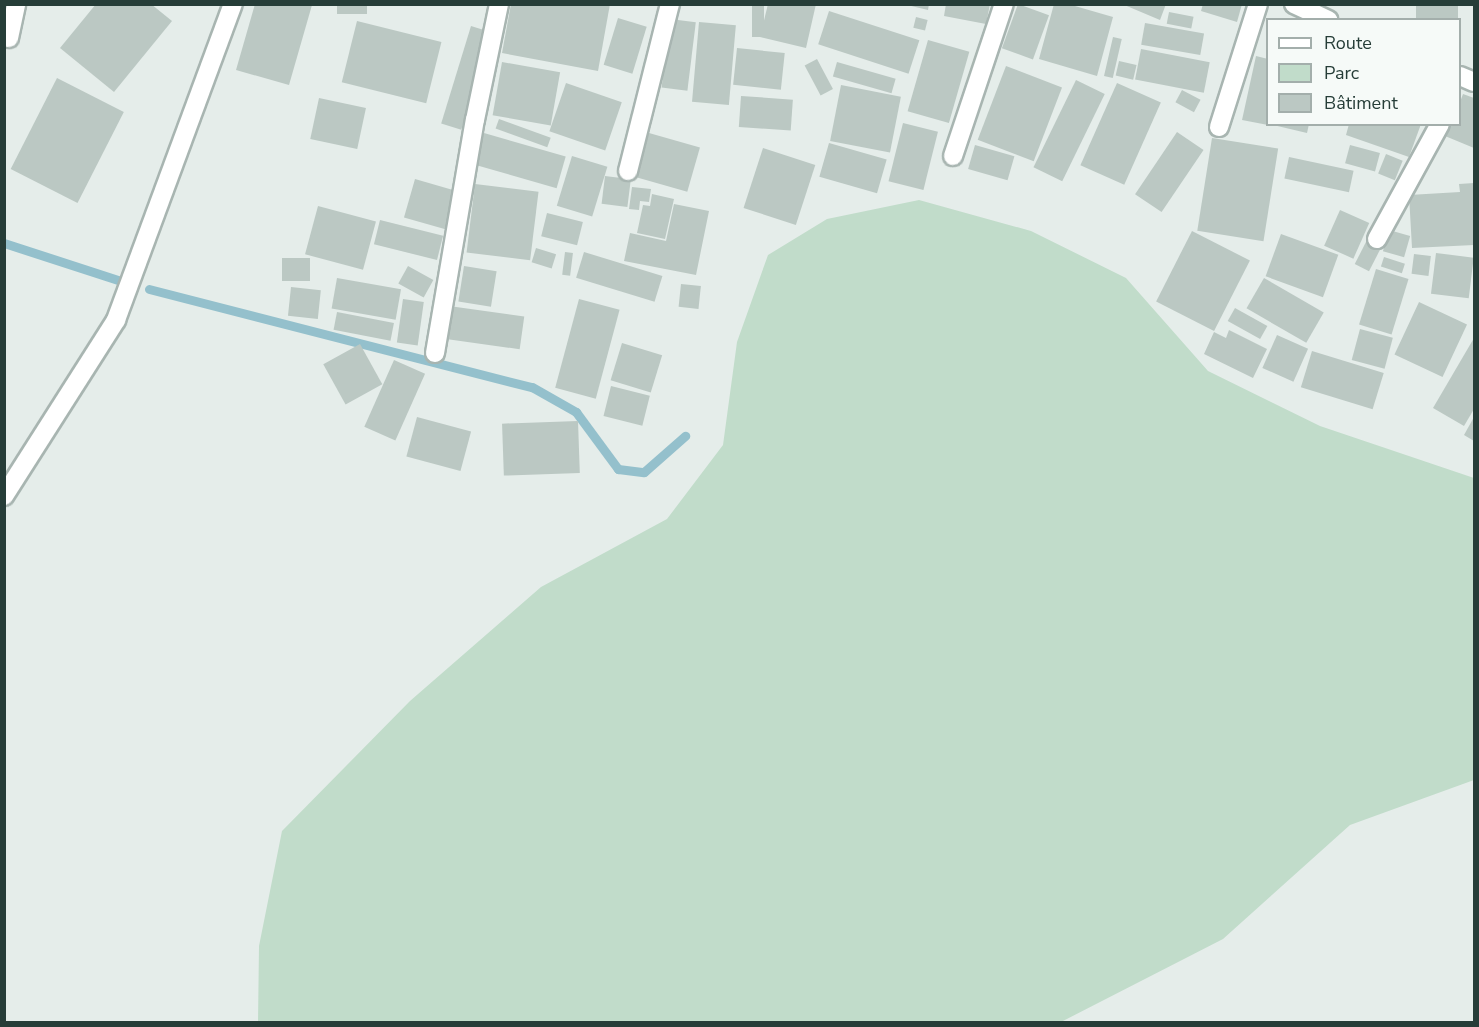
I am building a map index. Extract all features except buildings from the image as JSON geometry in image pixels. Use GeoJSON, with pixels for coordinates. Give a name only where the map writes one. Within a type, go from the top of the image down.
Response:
{"type":"FeatureCollection","features":[{"type":"Feature","properties":{"kind":"street"},"geometry":{"type":"LineString","coordinates":[[9,38],[16,4]]}},
{"type":"Feature","properties":{"kind":"street"},"geometry":{"type":"LineString","coordinates":[[4,496],[116,320],[234,4]]}},
{"type":"Feature","properties":{"kind":"street"},"geometry":{"type":"LineString","coordinates":[[435,353],[499,4]]}},
{"type":"Feature","properties":{"kind":"street"},"geometry":{"type":"LineString","coordinates":[[628,171],[670,4]]}},
{"type":"Feature","properties":{"kind":"street"},"geometry":{"type":"LineString","coordinates":[[953,156],[1004,4]]}},
{"type":"Feature","properties":{"kind":"street"},"geometry":{"type":"LineString","coordinates":[[1219,128],[1258,4]]}},
{"type":"Feature","properties":{"kind":"street"},"geometry":{"type":"LineString","coordinates":[[1294,4],[1325,18]]}},
{"type":"Feature","properties":{"kind":"street"},"geometry":{"type":"LineString","coordinates":[[1377,239],[1439,126]]}},
{"type":"Feature","properties":{"kind":"green space"},"geometry":{"type":"Polygon","coordinates":[[[919,200],[1031,231],[1126,278],[1208,371],[1320,426],[1474,478],[1474,780],[1350,825],[1223,939],[1061,1022],[258,1022],[259,946],[282,831],[410,701],[541,587],[667,519],[723,445],[737,342],[768,255],[827,219],[919,200]]]}},
{"type":"Feature","properties":{"kind":"waterway"},"geometry":{"type":"LineString","coordinates":[[4,243],[121,281]]}},
{"type":"Feature","properties":{"kind":"waterway"},"geometry":{"type":"LineString","coordinates":[[149,289],[532,387],[576,412],[618,469],[644,472],[685,436]]}}]}
